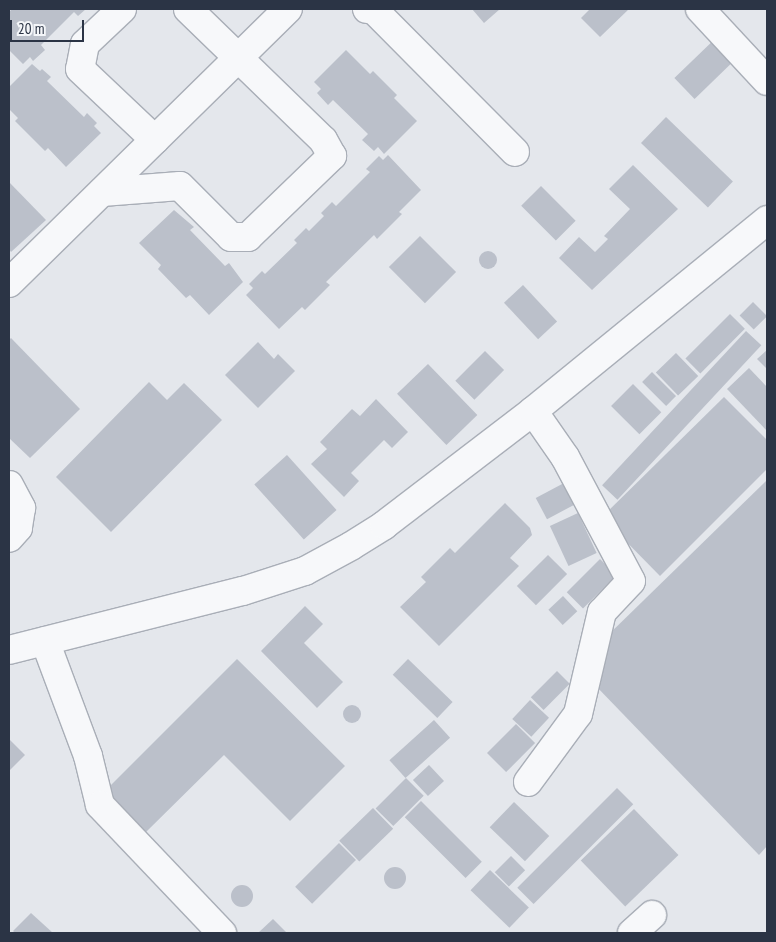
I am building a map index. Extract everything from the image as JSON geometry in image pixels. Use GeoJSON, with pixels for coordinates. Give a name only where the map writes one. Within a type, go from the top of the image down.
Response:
{"type":"FeatureCollection","features":[{"type":"Feature","properties":{"kind":"street"},"geometry":{"type":"LineString","coordinates":[[122,9],[85,44],[80,69],[155,140]]}},
{"type":"Feature","properties":{"kind":"street"},"geometry":{"type":"LineString","coordinates":[[102,192],[180,186],[231,237],[248,238],[332,156],[323,140],[188,9]]}},
{"type":"Feature","properties":{"kind":"street"},"geometry":{"type":"LineString","coordinates":[[9,283],[288,9]]}},
{"type":"Feature","properties":{"kind":"street"},"geometry":{"type":"LineString","coordinates":[[367,9],[374,10],[515,152]]}},
{"type":"Feature","properties":{"kind":"street"},"geometry":{"type":"LineString","coordinates":[[700,9],[767,81]]}},
{"type":"Feature","properties":{"kind":"street"},"geometry":{"type":"LineString","coordinates":[[9,650],[243,591],[305,571],[351,546],[384,525],[533,412],[767,220]]}},
{"type":"Feature","properties":{"kind":"street"},"geometry":{"type":"LineString","coordinates":[[528,782],[578,714],[602,612],[630,581],[566,457],[533,412]]}},
{"type":"Feature","properties":{"kind":"street"},"geometry":{"type":"LineString","coordinates":[[9,485],[20,508],[18,528],[9,538]]}},
{"type":"Feature","properties":{"kind":"street"},"geometry":{"type":"LineString","coordinates":[[45,641],[88,756],[100,805],[222,933]]}},
{"type":"Feature","properties":{"kind":"street"},"geometry":{"type":"LineString","coordinates":[[632,933],[652,915]]}},
{"type":"Feature","properties":{"kind":"building"},"geometry":{"type":"Polygon","coordinates":[[[12,9],[86,9],[78,16],[74,12],[41,45],[45,50],[33,61],[30,57],[23,64],[9,50],[9,12],[12,9]]]}},
{"type":"Feature","properties":{"kind":"building"},"geometry":{"type":"Polygon","coordinates":[[[472,9],[500,9],[484,23],[472,9]]]}},
{"type":"Feature","properties":{"kind":"building"},"geometry":{"type":"Polygon","coordinates":[[[590,9],[629,9],[600,37],[581,18],[590,9]]]}},
{"type":"Feature","properties":{"kind":"building"},"geometry":{"type":"Polygon","coordinates":[[[719,35],[739,56],[695,99],[674,78],[719,35]]]}},
{"type":"Feature","properties":{"kind":"building"},"geometry":{"type":"Polygon","coordinates":[[[346,50],[370,74],[373,71],[397,95],[394,98],[417,121],[384,154],[378,147],[374,151],[362,140],[368,134],[333,100],[328,105],[317,93],[321,89],[314,82],[346,50]]]}},
{"type":"Feature","properties":{"kind":"building"},"geometry":{"type":"Polygon","coordinates":[[[32,64],[40,71],[42,69],[51,77],[47,81],[84,117],[87,113],[97,123],[94,126],[101,133],[66,167],[48,148],[45,151],[15,121],[18,118],[9,109],[9,87],[32,64]]]}},
{"type":"Feature","properties":{"kind":"building"},"geometry":{"type":"Polygon","coordinates":[[[666,117],[733,182],[708,207],[641,143],[666,117]]]}},
{"type":"Feature","properties":{"kind":"building"},"geometry":{"type":"Polygon","coordinates":[[[388,155],[421,190],[399,212],[402,214],[377,239],[374,235],[326,282],[330,285],[305,310],[302,307],[279,329],[246,295],[253,288],[249,284],[262,271],[265,274],[297,243],[294,240],[306,228],[309,231],[324,216],[321,213],[332,202],[336,206],[370,172],[366,169],[379,156],[383,160],[388,155]]]}},
{"type":"Feature","properties":{"kind":"building"},"geometry":{"type":"Polygon","coordinates":[[[633,165],[678,209],[592,290],[559,258],[579,237],[595,252],[608,239],[604,236],[630,209],[609,189],[633,165]]]}},
{"type":"Feature","properties":{"kind":"building"},"geometry":{"type":"Polygon","coordinates":[[[9,182],[46,220],[11,252],[9,249],[9,182]]]}},
{"type":"Feature","properties":{"kind":"building"},"geometry":{"type":"Polygon","coordinates":[[[541,186],[576,221],[556,240],[521,206],[541,186]]]}},
{"type":"Feature","properties":{"kind":"building"},"geometry":{"type":"Polygon","coordinates":[[[174,210],[194,227],[190,230],[225,266],[229,263],[243,282],[209,315],[190,295],[186,298],[158,269],[161,265],[139,243],[174,210]]]}},
{"type":"Feature","properties":{"kind":"building"},"geometry":{"type":"Polygon","coordinates":[[[420,236],[456,272],[425,303],[389,267],[420,236]]]}},
{"type":"Feature","properties":{"kind":"building"},"geometry":{"type":"Polygon","coordinates":[[[488,251],[494,254],[497,260],[494,266],[488,269],[482,266],[479,260],[482,254],[488,251]]]}},
{"type":"Feature","properties":{"kind":"building"},"geometry":{"type":"Polygon","coordinates":[[[523,285],[557,322],[538,339],[504,303],[523,285]]]}},
{"type":"Feature","properties":{"kind":"building"},"geometry":{"type":"Polygon","coordinates":[[[753,302],[767,316],[754,330],[740,315],[753,302]]]}},
{"type":"Feature","properties":{"kind":"building"},"geometry":{"type":"Polygon","coordinates":[[[730,314],[745,329],[700,373],[685,359],[730,314]]]}},
{"type":"Feature","properties":{"kind":"building"},"geometry":{"type":"Polygon","coordinates":[[[746,331],[761,345],[617,500],[602,485],[746,331]]]}},
{"type":"Feature","properties":{"kind":"building"},"geometry":{"type":"Polygon","coordinates":[[[11,338],[80,409],[30,458],[9,438],[9,340],[11,338]]]}},
{"type":"Feature","properties":{"kind":"building"},"geometry":{"type":"Polygon","coordinates":[[[258,342],[274,359],[278,354],[295,371],[258,408],[225,375],[258,342]]]}},
{"type":"Feature","properties":{"kind":"building"},"geometry":{"type":"Polygon","coordinates":[[[767,350],[767,369],[757,359],[767,350]]]}},
{"type":"Feature","properties":{"kind":"building"},"geometry":{"type":"Polygon","coordinates":[[[485,351],[504,370],[474,400],[455,381],[485,351]]]}},
{"type":"Feature","properties":{"kind":"building"},"geometry":{"type":"Polygon","coordinates":[[[676,353],[698,376],[678,395],[656,372],[676,353]]]}},
{"type":"Feature","properties":{"kind":"building"},"geometry":{"type":"Polygon","coordinates":[[[428,364],[477,415],[446,445],[397,394],[428,364]]]}},
{"type":"Feature","properties":{"kind":"building"},"geometry":{"type":"Polygon","coordinates":[[[749,368],[767,387],[767,431],[727,389],[749,368]]]}},
{"type":"Feature","properties":{"kind":"building"},"geometry":{"type":"Polygon","coordinates":[[[652,372],[676,396],[666,406],[642,382],[652,372]]]}},
{"type":"Feature","properties":{"kind":"building"},"geometry":{"type":"Polygon","coordinates":[[[149,382],[167,400],[184,383],[222,420],[111,532],[56,477],[149,382]]]}},
{"type":"Feature","properties":{"kind":"building"},"geometry":{"type":"Polygon","coordinates":[[[633,384],[661,412],[639,434],[611,406],[633,384]]]}},
{"type":"Feature","properties":{"kind":"building"},"geometry":{"type":"Polygon","coordinates":[[[724,397],[767,440],[767,469],[660,576],[602,517],[724,397]]]}},
{"type":"Feature","properties":{"kind":"building"},"geometry":{"type":"Polygon","coordinates":[[[376,399],[408,432],[392,448],[384,440],[351,473],[359,481],[344,497],[311,464],[327,449],[320,442],[352,409],[360,416],[376,399]]]}},
{"type":"Feature","properties":{"kind":"building"},"geometry":{"type":"Polygon","coordinates":[[[287,455],[337,510],[304,539],[254,484],[287,455]]]}},
{"type":"Feature","properties":{"kind":"building"},"geometry":{"type":"Polygon","coordinates":[[[767,480],[767,846],[759,855],[594,684],[604,639],[767,480]]]}},
{"type":"Feature","properties":{"kind":"building"},"geometry":{"type":"Polygon","coordinates":[[[564,483],[575,504],[547,519],[536,498],[564,483]]]}},
{"type":"Feature","properties":{"kind":"building"},"geometry":{"type":"Polygon","coordinates":[[[505,503],[530,528],[532,535],[510,558],[519,566],[439,646],[400,607],[426,582],[421,577],[450,548],[455,553],[505,503]]]}},
{"type":"Feature","properties":{"kind":"building"},"geometry":{"type":"Polygon","coordinates":[[[578,513],[597,553],[568,566],[550,526],[578,513]]]}},
{"type":"Feature","properties":{"kind":"building"},"geometry":{"type":"Polygon","coordinates":[[[548,555],[567,574],[536,605],[517,586],[548,555]]]}},
{"type":"Feature","properties":{"kind":"building"},"geometry":{"type":"Polygon","coordinates":[[[600,559],[616,575],[583,608],[567,592],[600,559]]]}},
{"type":"Feature","properties":{"kind":"building"},"geometry":{"type":"Polygon","coordinates":[[[563,596],[577,611],[563,625],[548,610],[563,596]]]}},
{"type":"Feature","properties":{"kind":"building"},"geometry":{"type":"Polygon","coordinates":[[[305,606],[323,624],[304,643],[343,682],[317,708],[261,651],[305,606]]]}},
{"type":"Feature","properties":{"kind":"building"},"geometry":{"type":"Polygon","coordinates":[[[237,659],[345,766],[290,821],[224,755],[145,833],[104,792],[237,659]]]}},
{"type":"Feature","properties":{"kind":"building"},"geometry":{"type":"Polygon","coordinates":[[[408,659],[453,702],[437,718],[393,675],[408,659]]]}},
{"type":"Feature","properties":{"kind":"building"},"geometry":{"type":"Polygon","coordinates":[[[557,671],[570,684],[544,710],[531,697],[557,671]]]}},
{"type":"Feature","properties":{"kind":"building"},"geometry":{"type":"Polygon","coordinates":[[[530,700],[549,718],[531,737],[512,719],[530,700]]]}},
{"type":"Feature","properties":{"kind":"building"},"geometry":{"type":"Polygon","coordinates":[[[352,705],[358,708],[361,714],[358,720],[352,723],[346,720],[343,714],[346,708],[352,705]]]}},
{"type":"Feature","properties":{"kind":"building"},"geometry":{"type":"Polygon","coordinates":[[[434,720],[450,738],[405,778],[389,760],[434,720]]]}},
{"type":"Feature","properties":{"kind":"building"},"geometry":{"type":"Polygon","coordinates":[[[516,724],[535,743],[506,772],[487,753],[516,724]]]}},
{"type":"Feature","properties":{"kind":"building"},"geometry":{"type":"Polygon","coordinates":[[[9,739],[25,755],[9,771],[9,739]]]}},
{"type":"Feature","properties":{"kind":"building"},"geometry":{"type":"Polygon","coordinates":[[[429,765],[444,781],[428,796],[413,780],[429,765]]]}},
{"type":"Feature","properties":{"kind":"building"},"geometry":{"type":"Polygon","coordinates":[[[406,778],[424,796],[393,826],[376,808],[406,778]]]}},
{"type":"Feature","properties":{"kind":"building"},"geometry":{"type":"Polygon","coordinates":[[[617,788],[633,804],[534,904],[517,888],[617,788]]]}},
{"type":"Feature","properties":{"kind":"building"},"geometry":{"type":"Polygon","coordinates":[[[421,801],[482,862],[466,878],[405,817],[421,801]]]}},
{"type":"Feature","properties":{"kind":"building"},"geometry":{"type":"Polygon","coordinates":[[[514,802],[549,836],[525,861],[490,827],[514,802]]]}},
{"type":"Feature","properties":{"kind":"building"},"geometry":{"type":"Polygon","coordinates":[[[373,808],[393,829],[359,862],[339,841],[373,808]]]}},
{"type":"Feature","properties":{"kind":"building"},"geometry":{"type":"Polygon","coordinates":[[[634,809],[678,855],[625,906],[581,860],[634,809]]]}},
{"type":"Feature","properties":{"kind":"building"},"geometry":{"type":"Polygon","coordinates":[[[339,843],[356,860],[312,904],[295,887],[339,843]]]}},
{"type":"Feature","properties":{"kind":"building"},"geometry":{"type":"Polygon","coordinates":[[[511,856],[525,870],[509,886],[495,872],[511,856]]]}},
{"type":"Feature","properties":{"kind":"building"},"geometry":{"type":"Polygon","coordinates":[[[395,867],[405,874],[406,878],[399,888],[395,889],[385,882],[384,878],[391,868],[395,867]]]}},
{"type":"Feature","properties":{"kind":"building"},"geometry":{"type":"Polygon","coordinates":[[[490,870],[529,908],[509,928],[471,890],[490,870]]]}},
{"type":"Feature","properties":{"kind":"building"},"geometry":{"type":"Polygon","coordinates":[[[242,885],[252,892],[253,896],[246,906],[242,907],[232,900],[231,896],[238,886],[242,885]]]}},
{"type":"Feature","properties":{"kind":"building"},"geometry":{"type":"Polygon","coordinates":[[[31,913],[53,933],[15,933],[13,931],[31,913]]]}},
{"type":"Feature","properties":{"kind":"building"},"geometry":{"type":"Polygon","coordinates":[[[273,919],[287,933],[258,933],[273,919]]]}}]}
